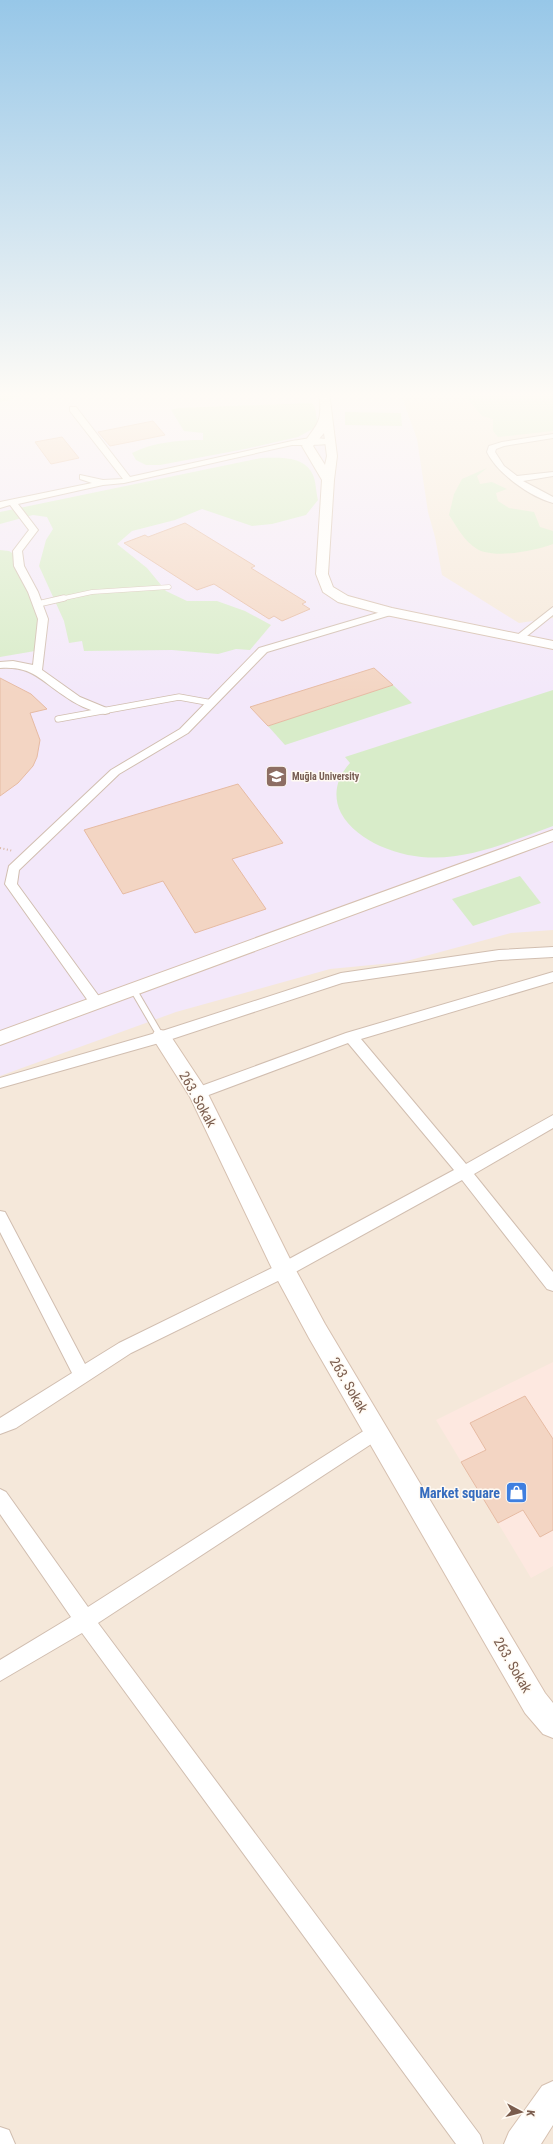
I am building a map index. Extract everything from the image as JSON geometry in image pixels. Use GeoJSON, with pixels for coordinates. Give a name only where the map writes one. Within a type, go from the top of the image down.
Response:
{"type":"FeatureCollection","features":[{"type":"Feature","properties":{"kind":"street"},"geometry":{"type":"LineString","coordinates":[[0,505],[60,492]]}},
{"type":"Feature","properties":{"kind":"street"},"geometry":{"type":"LineString","coordinates":[[327,492],[322,574],[327,589],[343,599],[391,612],[553,645]]}},
{"type":"Feature","properties":{"kind":"street"},"geometry":{"type":"LineString","coordinates":[[539,492],[553,500]]}},
{"type":"Feature","properties":{"kind":"street"},"geometry":{"type":"LineString","coordinates":[[12,503],[34,530],[17,551],[19,566],[38,604],[43,619],[38,669]]}},
{"type":"Feature","properties":{"kind":"street"},"geometry":{"type":"LineString","coordinates":[[519,638],[553,610]]}},
{"type":"Feature","properties":{"kind":"street"},"geometry":{"type":"LineString","coordinates":[[96,1002],[11,884],[13,869],[114,772],[168,742],[184,731],[263,650],[292,640],[391,612]]}},
{"type":"Feature","properties":{"kind":"street"},"geometry":{"type":"LineString","coordinates":[[0,665],[11,663],[38,669],[76,699],[105,711]]}},
{"type":"Feature","properties":{"kind":"street"},"geometry":{"type":"LineString","coordinates":[[0,1038],[553,835]]}},
{"type":"Feature","properties":{"kind":"street"},"geometry":{"type":"LineString","coordinates":[[0,1083],[161,1037],[341,978],[499,955],[553,952]]}},
{"type":"Feature","properties":{"kind":"street"},"geometry":{"type":"LineString","coordinates":[[198,1093],[351,1037],[553,977]]}},
{"type":"Feature","properties":{"kind":"street","name":"263. Sokak"},"geometry":{"type":"LineString","coordinates":[[161,1037],[198,1093],[284,1270],[535,1703],[553,1724]]}},
{"type":"Feature","properties":{"kind":"street"},"geometry":{"type":"LineString","coordinates":[[351,1037],[464,1172],[553,1284]]}},
{"type":"Feature","properties":{"kind":"street"},"geometry":{"type":"LineString","coordinates":[[0,1426],[10,1422],[125,1348],[284,1270],[464,1172],[553,1121]]}},
{"type":"Feature","properties":{"kind":"street"},"geometry":{"type":"LineString","coordinates":[[0,1216],[82,1375]]}},
{"type":"Feature","properties":{"kind":"street"},"geometry":{"type":"LineString","coordinates":[[0,1671],[85,1620],[376,1430]]}},
{"type":"Feature","properties":{"kind":"street"},"geometry":{"type":"LineString","coordinates":[[0,1498],[85,1620],[471,2144]]}},
{"type":"Feature","properties":{"kind":"street"},"geometry":{"type":"LineString","coordinates":[[520,2144],[550,2109]]}},
{"type":"Feature","properties":{"kind":"street"},"geometry":{"type":"LineString","coordinates":[[0,2139],[3,2144]]}},
{"type":"Feature","properties":{"kind":"lane"},"geometry":{"type":"LineString","coordinates":[[38,604],[92,592],[169,587]]}},
{"type":"Feature","properties":{"kind":"lane"},"geometry":{"type":"LineString","coordinates":[[58,720],[179,697],[212,703]]}},
{"type":"Feature","properties":{"kind":"lane"},"geometry":{"type":"LineString","coordinates":[[133,989],[161,1037]]}},
{"type":"Feature","properties":{"kind":"path"},"geometry":{"type":"LineString","coordinates":[[0,848],[15,852]]}},
{"type":"Feature","properties":{"kind":"shaded area"},"geometry":{"type":"Polygon","coordinates":[[[0,492],[553,492],[553,2144],[0,2144],[0,492]]]}},
{"type":"Feature","properties":{"kind":"shaded area","name":"Muğla University"},"geometry":{"type":"Polygon","coordinates":[[[0,492],[425,492],[442,575],[519,623],[553,618],[553,930],[511,933],[403,962],[330,969],[176,1012],[0,1076],[0,492]]]}},
{"type":"Feature","properties":{"kind":"shaded area","name":"Market square"},"geometry":{"type":"Polygon","coordinates":[[[553,1362],[553,1566],[531,1578],[436,1420],[553,1362]]]}},
{"type":"Feature","properties":{"kind":"green space"},"geometry":{"type":"Polygon","coordinates":[[[96,492],[317,492],[318,500],[306,515],[272,524],[252,526],[202,509],[175,520],[132,531],[117,544],[147,568],[166,591],[187,601],[217,601],[245,611],[271,625],[250,650],[236,649],[218,654],[172,650],[84,651],[82,641],[69,643],[64,621],[39,566],[46,540],[53,529],[47,517],[33,515],[0,524],[0,512],[96,492]]]}},
{"type":"Feature","properties":{"kind":"green space"},"geometry":{"type":"Polygon","coordinates":[[[455,492],[499,492],[496,493],[498,501],[509,508],[534,512],[540,527],[553,531],[553,544],[536,549],[504,554],[484,552],[477,549],[465,538],[449,515],[455,492]]]}},
{"type":"Feature","properties":{"kind":"green space"},"geometry":{"type":"Polygon","coordinates":[[[0,550],[9,551],[23,560],[35,606],[38,640],[35,651],[0,657],[0,550]]]}},
{"type":"Feature","properties":{"kind":"green space"},"geometry":{"type":"Polygon","coordinates":[[[393,685],[412,703],[285,745],[268,726],[393,685]]]}},
{"type":"Feature","properties":{"kind":"green space"},"geometry":{"type":"Polygon","coordinates":[[[553,690],[553,826],[489,849],[447,857],[425,857],[403,854],[374,843],[348,824],[341,813],[338,806],[336,793],[339,780],[350,763],[345,757],[553,690]]]}},
{"type":"Feature","properties":{"kind":"green space"},"geometry":{"type":"Polygon","coordinates":[[[520,876],[541,903],[473,926],[452,899],[520,876]]]}},
{"type":"Feature","properties":{"kind":"building"},"geometry":{"type":"Polygon","coordinates":[[[185,523],[255,566],[251,568],[306,602],[302,604],[310,609],[282,621],[274,616],[269,619],[214,584],[197,590],[124,543],[145,535],[148,537],[185,523]]]}},
{"type":"Feature","properties":{"kind":"building"},"geometry":{"type":"Polygon","coordinates":[[[374,668],[393,685],[268,726],[250,707],[374,668]]]}},
{"type":"Feature","properties":{"kind":"building"},"geometry":{"type":"Polygon","coordinates":[[[0,678],[31,694],[47,709],[30,713],[40,740],[37,757],[33,766],[18,783],[0,796],[0,678]]]}},
{"type":"Feature","properties":{"kind":"building"},"geometry":{"type":"Polygon","coordinates":[[[238,784],[283,843],[232,859],[266,909],[195,933],[163,881],[123,894],[84,830],[238,784]]]}},
{"type":"Feature","properties":{"kind":"building"},"geometry":{"type":"Polygon","coordinates":[[[525,1396],[553,1439],[553,1530],[540,1537],[523,1510],[498,1523],[461,1462],[486,1450],[470,1423],[525,1396]]]}},
{"type":"Feature","properties":{"kind":"place","name":"Muğla University"},"geometry":{"type":"Point","coordinates":[276,776]}},
{"type":"Feature","properties":{"kind":"place","name":"Market square"},"geometry":{"type":"Point","coordinates":[516,1493]}}]}
